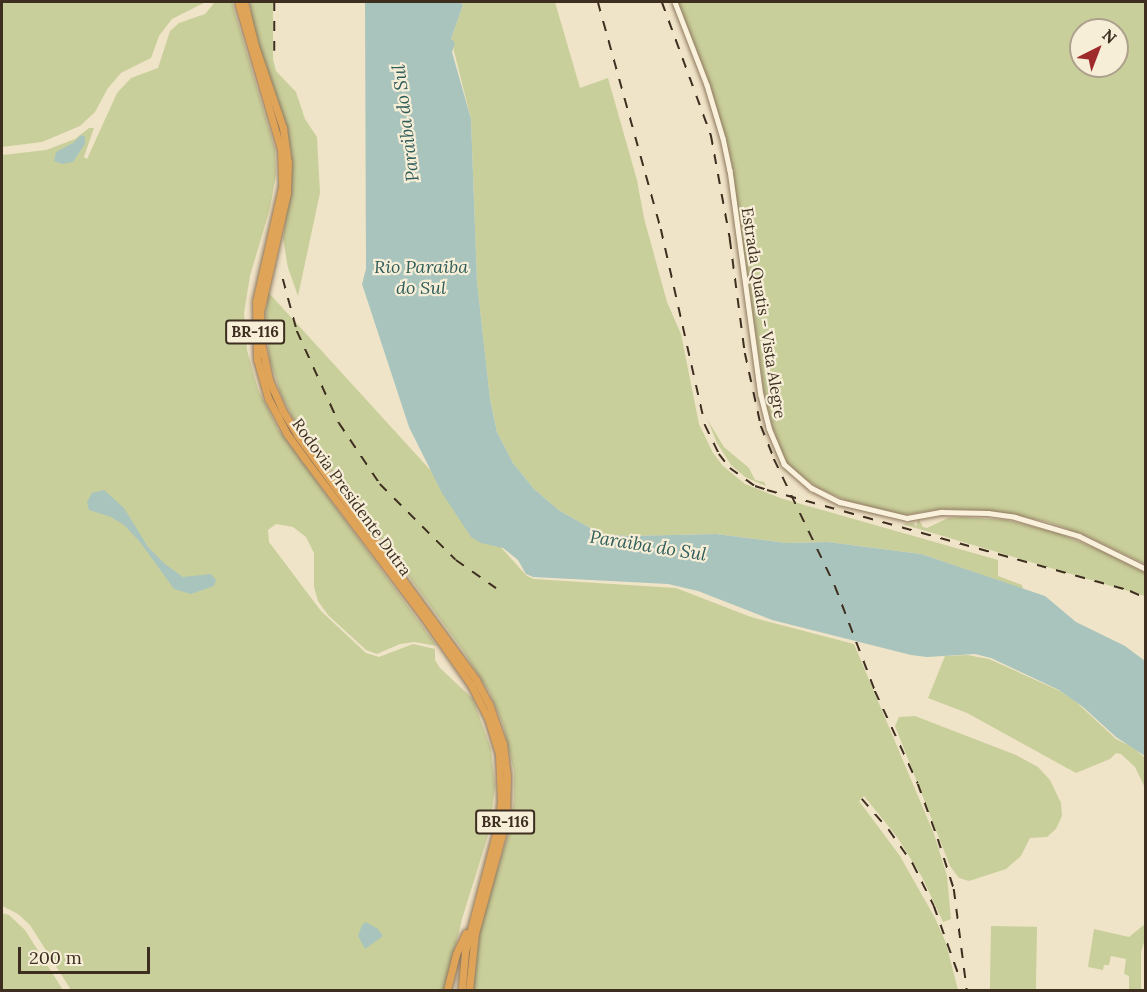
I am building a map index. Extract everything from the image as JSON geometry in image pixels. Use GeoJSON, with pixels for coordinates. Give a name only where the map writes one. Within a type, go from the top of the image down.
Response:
{"type":"FeatureCollection","features":[{"type":"Feature","properties":{"kind":"highway","name":"Rodovia Presidente Dutra"},"geometry":{"type":"LineString","coordinates":[[238,2],[248,43],[276,124],[282,168],[282,187],[256,301],[255,343],[268,398],[287,434],[428,617]]}},
{"type":"Feature","properties":{"kind":"highway","name":"Rodovia Presidente Dutra"},"geometry":{"type":"LineString","coordinates":[[244,2],[255,46],[283,128],[288,162],[287,193],[260,312],[261,342],[269,380],[297,435],[489,704],[498,726],[506,758],[508,792],[501,840],[471,952],[468,990]]}},
{"type":"Feature","properties":{"kind":"highway","name":"Rodovia Presidente Dutra"},"geometry":{"type":"LineString","coordinates":[[460,662],[488,718],[499,755],[501,776],[498,826],[462,967],[462,990]]}},
{"type":"Feature","properties":{"kind":"highway"},"geometry":{"type":"LineString","coordinates":[[447,990],[456,954],[473,917]]}},
{"type":"Feature","properties":{"kind":"street","name":"Estrada Quatis - Vista Alegre"},"geometry":{"type":"LineString","coordinates":[[675,2],[707,85],[725,148],[743,257],[761,395],[769,428],[784,464],[812,488],[840,502],[908,518],[941,512],[988,513],[1015,517],[1078,536],[1146,568]]}},
{"type":"Feature","properties":{"kind":"green space"},"geometry":{"type":"Polygon","coordinates":[[[2,2],[206,2],[172,19],[159,36],[151,58],[121,73],[108,88],[95,112],[80,126],[42,142],[2,147],[2,2]]]}},
{"type":"Feature","properties":{"kind":"green space"},"geometry":{"type":"Polygon","coordinates":[[[215,2],[232,2],[275,149],[276,175],[270,208],[250,276],[244,313],[247,350],[258,389],[278,429],[437,646],[414,642],[400,644],[377,654],[366,650],[328,615],[318,601],[314,587],[314,553],[306,537],[293,527],[276,524],[268,530],[269,542],[321,611],[366,653],[379,657],[413,644],[435,649],[435,660],[440,668],[473,699],[491,749],[495,785],[490,829],[462,919],[445,990],[71,990],[30,925],[18,914],[2,906],[2,155],[46,150],[75,139],[89,128],[94,128],[84,157],[87,159],[117,93],[131,78],[158,68],[170,31],[179,23],[205,14],[215,2]]]}},
{"type":"Feature","properties":{"kind":"green space"},"geometry":{"type":"Polygon","coordinates":[[[250,2],[273,2],[273,59],[276,71],[296,92],[305,119],[317,137],[320,193],[298,296],[288,268],[283,238],[291,182],[291,152],[283,119],[253,30],[250,2]]]}},
{"type":"Feature","properties":{"kind":"green space"},"geometry":{"type":"Polygon","coordinates":[[[460,2],[555,2],[580,88],[608,78],[637,180],[644,218],[667,302],[681,334],[699,424],[713,453],[723,466],[745,484],[780,498],[998,560],[998,576],[1022,585],[1023,589],[921,554],[828,542],[787,543],[716,534],[629,536],[601,534],[560,511],[534,489],[513,463],[497,432],[490,399],[477,282],[471,119],[451,39],[463,5],[460,2]]]}},
{"type":"Feature","properties":{"kind":"green space"},"geometry":{"type":"Polygon","coordinates":[[[677,2],[1145,2],[1145,564],[1086,536],[1048,522],[988,511],[943,509],[904,515],[848,501],[820,489],[792,470],[780,451],[766,406],[731,160],[710,85],[677,2]]]}},
{"type":"Feature","properties":{"kind":"green space"},"geometry":{"type":"Polygon","coordinates":[[[268,292],[527,576],[534,579],[676,588],[751,617],[854,644],[934,834],[947,876],[951,919],[943,922],[922,877],[897,837],[864,796],[859,801],[900,856],[935,918],[946,943],[958,990],[471,990],[478,930],[510,829],[514,801],[514,772],[503,725],[490,693],[462,649],[294,420],[280,392],[270,360],[265,325],[268,292]]]}},
{"type":"Feature","properties":{"kind":"green space"},"geometry":{"type":"Polygon","coordinates":[[[707,419],[724,447],[749,468],[755,480],[764,482],[766,486],[745,477],[731,465],[717,443],[707,419]]]}},
{"type":"Feature","properties":{"kind":"green space"},"geometry":{"type":"Polygon","coordinates":[[[963,517],[1006,520],[1057,533],[1100,550],[1145,573],[1145,596],[902,524],[914,523],[916,527],[918,518],[923,527],[927,528],[948,518],[963,517]]]}},
{"type":"Feature","properties":{"kind":"green space"},"geometry":{"type":"Polygon","coordinates":[[[967,655],[989,659],[1060,691],[1075,701],[1116,739],[1134,748],[1145,758],[1145,788],[1135,767],[1121,754],[1116,753],[1110,759],[1076,773],[967,713],[928,698],[945,656],[967,655]]]}},
{"type":"Feature","properties":{"kind":"green space"},"geometry":{"type":"Polygon","coordinates":[[[915,716],[1016,755],[1038,767],[1050,780],[1061,803],[1062,816],[1056,829],[1047,837],[1030,838],[1021,856],[1006,869],[969,881],[959,878],[950,866],[895,726],[899,717],[915,716]]]}},
{"type":"Feature","properties":{"kind":"green space"},"geometry":{"type":"Polygon","coordinates":[[[2,913],[9,915],[25,930],[63,990],[2,990],[2,913]]]}},
{"type":"Feature","properties":{"kind":"green space"},"geometry":{"type":"Polygon","coordinates":[[[1145,924],[1145,939],[1141,952],[1141,990],[1129,990],[1129,976],[1124,974],[1126,959],[1111,956],[1109,965],[1104,965],[1103,970],[1088,967],[1094,929],[1129,937],[1145,924]]]}},
{"type":"Feature","properties":{"kind":"green space"},"geometry":{"type":"Polygon","coordinates":[[[991,926],[1037,927],[1036,990],[990,990],[991,926]]]}},
{"type":"Feature","properties":{"kind":"water","name":"Rio Paraiba do Sul"},"geometry":{"type":"Polygon","coordinates":[[[365,2],[460,2],[463,5],[451,39],[455,43],[452,52],[471,119],[477,282],[490,399],[497,432],[513,463],[534,489],[560,511],[601,534],[629,536],[716,534],[787,543],[828,542],[921,554],[1045,596],[1076,622],[1125,646],[1145,661],[1145,756],[1116,737],[1083,707],[1059,690],[991,658],[975,654],[927,657],[911,655],[772,620],[698,591],[668,584],[533,577],[526,574],[518,560],[503,548],[481,543],[471,537],[442,493],[409,427],[362,284],[366,269],[365,2]]]}},
{"type":"Feature","properties":{"kind":"water"},"geometry":{"type":"Polygon","coordinates":[[[81,135],[85,137],[85,144],[73,162],[62,164],[54,161],[56,152],[73,143],[81,135]]]}},
{"type":"Feature","properties":{"kind":"water"},"geometry":{"type":"Polygon","coordinates":[[[104,490],[124,508],[148,547],[165,564],[183,577],[211,574],[216,580],[214,586],[191,594],[174,589],[140,542],[124,525],[111,517],[89,510],[87,502],[92,493],[104,490]]]}},
{"type":"Feature","properties":{"kind":"water"},"geometry":{"type":"Polygon","coordinates":[[[366,922],[378,929],[383,936],[365,949],[358,936],[362,925],[366,922]]]}},
{"type":"Feature","properties":{"kind":"railway"},"geometry":{"type":"LineString","coordinates":[[274,2],[274,51]]}},
{"type":"Feature","properties":{"kind":"railway"},"geometry":{"type":"LineString","coordinates":[[598,2],[661,229],[705,425],[719,454],[730,468],[755,486],[767,490],[1130,591],[1146,598]]}},
{"type":"Feature","properties":{"kind":"railway"},"geometry":{"type":"LineString","coordinates":[[662,2],[711,135],[730,239],[745,353],[761,426],[774,459],[835,586],[875,691],[918,784],[954,889],[967,990]]}},
{"type":"Feature","properties":{"kind":"railway"},"geometry":{"type":"LineString","coordinates":[[283,279],[297,331],[339,423],[380,484],[456,560],[496,588]]}},
{"type":"Feature","properties":{"kind":"railway"},"geometry":{"type":"LineString","coordinates":[[862,799],[889,830],[913,864],[934,906],[958,973]]}},
{"type":"Feature","properties":{"kind":"water label","name":"Paraiba do Sul"},"geometry":{"type":"Point","coordinates":[406,123]}},
{"type":"Feature","properties":{"kind":"water label","name":"Paraiba do Sul"},"geometry":{"type":"Point","coordinates":[648,546]}}]}
